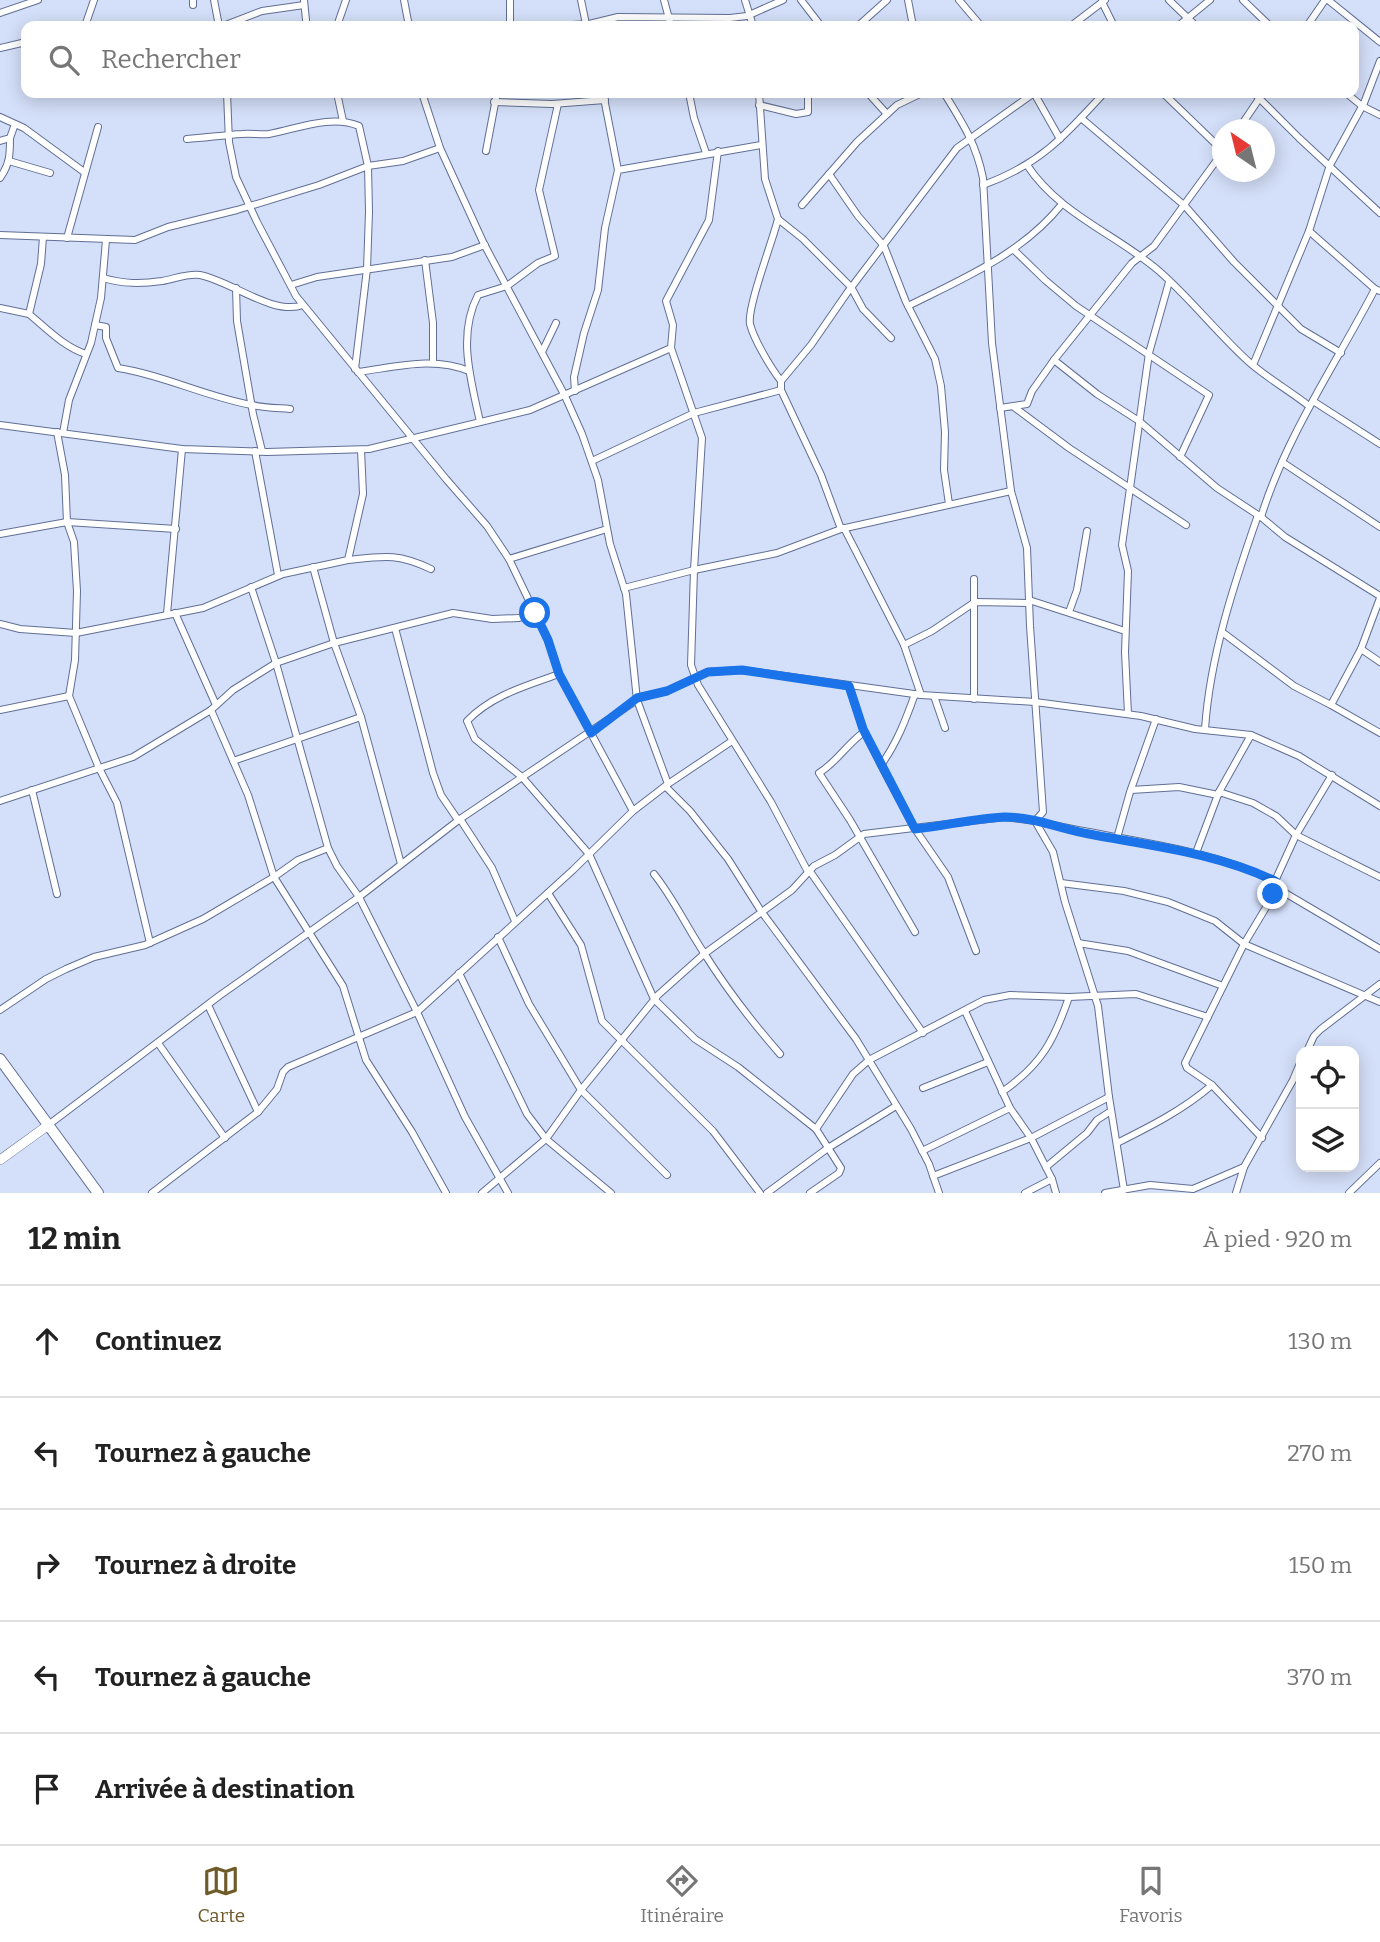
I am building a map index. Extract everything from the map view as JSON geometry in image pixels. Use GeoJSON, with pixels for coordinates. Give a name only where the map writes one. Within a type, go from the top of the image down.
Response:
{"type":"FeatureCollection","features":[{"type":"Feature","properties":{"kind":"highway"},"geometry":{"type":"LineString","coordinates":[[1,1060],[97,1193]]}},
{"type":"Feature","properties":{"kind":"main road"},"geometry":{"type":"LineString","coordinates":[[0,1160],[47,1126]]}},
{"type":"Feature","properties":{"kind":"street"},"geometry":{"type":"LineString","coordinates":[[0,13],[38,0]]}},
{"type":"Feature","properties":{"kind":"street"},"geometry":{"type":"LineString","coordinates":[[87,21],[94,0]]}},
{"type":"Feature","properties":{"kind":"street"},"geometry":{"type":"LineString","coordinates":[[214,0],[220,21]]}},
{"type":"Feature","properties":{"kind":"street"},"geometry":{"type":"LineString","coordinates":[[339,21],[346,0]]}},
{"type":"Feature","properties":{"kind":"street"},"geometry":{"type":"LineString","coordinates":[[404,0],[408,21]]}},
{"type":"Feature","properties":{"kind":"street"},"geometry":{"type":"LineString","coordinates":[[510,0],[510,21]]}},
{"type":"Feature","properties":{"kind":"street"},"geometry":{"type":"LineString","coordinates":[[581,0],[587,21]]}},
{"type":"Feature","properties":{"kind":"street"},"geometry":{"type":"LineString","coordinates":[[664,0],[669,21]]}},
{"type":"Feature","properties":{"kind":"street"},"geometry":{"type":"LineString","coordinates":[[746,0],[752,21]]}},
{"type":"Feature","properties":{"kind":"street"},"geometry":{"type":"LineString","coordinates":[[603,21],[618,17],[730,19],[750,15],[783,0]]}},
{"type":"Feature","properties":{"kind":"street"},"geometry":{"type":"LineString","coordinates":[[800,0],[817,21]]}},
{"type":"Feature","properties":{"kind":"street"},"geometry":{"type":"LineString","coordinates":[[864,21],[887,0]]}},
{"type":"Feature","properties":{"kind":"street"},"geometry":{"type":"LineString","coordinates":[[908,0],[913,21]]}},
{"type":"Feature","properties":{"kind":"street"},"geometry":{"type":"LineString","coordinates":[[959,0],[977,21]]}},
{"type":"Feature","properties":{"kind":"street"},"geometry":{"type":"LineString","coordinates":[[1168,0],[1191,21]]}},
{"type":"Feature","properties":{"kind":"street"},"geometry":{"type":"LineString","coordinates":[[1184,21],[1210,0]]}},
{"type":"Feature","properties":{"kind":"street"},"geometry":{"type":"LineString","coordinates":[[1243,0],[1265,21]]}},
{"type":"Feature","properties":{"kind":"street"},"geometry":{"type":"LineString","coordinates":[[1311,21],[1326,0],[1353,21]]}},
{"type":"Feature","properties":{"kind":"street"},"geometry":{"type":"LineString","coordinates":[[1078,21],[1104,1],[1112,21]]}},
{"type":"Feature","properties":{"kind":"street"},"geometry":{"type":"LineString","coordinates":[[235,21],[262,11],[304,2],[306,20]]}},
{"type":"Feature","properties":{"kind":"street"},"geometry":{"type":"LineString","coordinates":[[1359,26],[1380,42]]}},
{"type":"Feature","properties":{"kind":"street"},"geometry":{"type":"LineString","coordinates":[[0,48],[21,43]]}},
{"type":"Feature","properties":{"kind":"street"},"geometry":{"type":"LineString","coordinates":[[1253,365],[1309,231],[1329,165],[1362,106],[1380,61]]}},
{"type":"Feature","properties":{"kind":"street"},"geometry":{"type":"LineString","coordinates":[[226,98],[236,177],[291,285],[303,305],[356,371],[487,526],[509,559],[548,640],[559,674],[633,811]]}},
{"type":"Feature","properties":{"kind":"street"},"geometry":{"type":"LineString","coordinates":[[338,98],[343,121]]}},
{"type":"Feature","properties":{"kind":"street"},"geometry":{"type":"LineString","coordinates":[[424,98],[440,148],[485,245],[565,396],[592,461],[624,588],[637,699],[667,786],[728,859],[761,911],[856,1039],[922,1151],[939,1193]]}},
{"type":"Feature","properties":{"kind":"street"},"geometry":{"type":"LineString","coordinates":[[486,151],[495,98]]}},
{"type":"Feature","properties":{"kind":"street"},"geometry":{"type":"LineString","coordinates":[[494,102],[558,104],[597,98]]}},
{"type":"Feature","properties":{"kind":"street"},"geometry":{"type":"LineString","coordinates":[[575,391],[574,377],[598,290],[605,228],[618,170],[604,98]]}},
{"type":"Feature","properties":{"kind":"street"},"geometry":{"type":"LineString","coordinates":[[690,98],[706,153]]}},
{"type":"Feature","properties":{"kind":"street"},"geometry":{"type":"LineString","coordinates":[[759,98],[765,179],[778,219],[803,239],[851,287],[863,309],[891,338]]}},
{"type":"Feature","properties":{"kind":"street"},"geometry":{"type":"LineString","coordinates":[[759,105],[796,114],[808,112],[808,98]]}},
{"type":"Feature","properties":{"kind":"street"},"geometry":{"type":"LineString","coordinates":[[873,98],[887,114]]}},
{"type":"Feature","properties":{"kind":"street"},"geometry":{"type":"LineString","coordinates":[[802,205],[857,142],[897,105],[912,98]]}},
{"type":"Feature","properties":{"kind":"street"},"geometry":{"type":"LineString","coordinates":[[947,98],[971,136],[978,153],[983,186],[992,343],[1000,408],[1011,491],[1027,548],[1043,812],[1035,821]]}},
{"type":"Feature","properties":{"kind":"street"},"geometry":{"type":"LineString","coordinates":[[781,381],[811,345],[851,287],[957,148],[1027,98]]}},
{"type":"Feature","properties":{"kind":"street"},"geometry":{"type":"LineString","coordinates":[[1037,98],[1060,139]]}},
{"type":"Feature","properties":{"kind":"street"},"geometry":{"type":"LineString","coordinates":[[1092,98],[1095,103]]}},
{"type":"Feature","properties":{"kind":"street"},"geometry":{"type":"LineString","coordinates":[[983,186],[1039,158],[1100,98]]}},
{"type":"Feature","properties":{"kind":"street"},"geometry":{"type":"LineString","coordinates":[[1168,98],[1212,140]]}},
{"type":"Feature","properties":{"kind":"street"},"geometry":{"type":"LineString","coordinates":[[1245,119],[1257,98]]}},
{"type":"Feature","properties":{"kind":"street"},"geometry":{"type":"LineString","coordinates":[[1262,98],[1380,213]]}},
{"type":"Feature","properties":{"kind":"street"},"geometry":{"type":"LineString","coordinates":[[1352,98],[1380,115]]}},
{"type":"Feature","properties":{"kind":"street"},"geometry":{"type":"LineString","coordinates":[[480,422],[466,344],[471,309],[478,295],[507,286],[538,263],[555,256],[539,190],[558,104]]}},
{"type":"Feature","properties":{"kind":"street"},"geometry":{"type":"LineString","coordinates":[[0,117],[15,124],[84,172]]}},
{"type":"Feature","properties":{"kind":"street"},"geometry":{"type":"LineString","coordinates":[[1081,118],[1185,206],[1234,262],[1301,328],[1341,353]]}},
{"type":"Feature","properties":{"kind":"street"},"geometry":{"type":"LineString","coordinates":[[187,139],[265,134],[343,121],[359,126],[368,166],[367,269],[356,371]]}},
{"type":"Feature","properties":{"kind":"street"},"geometry":{"type":"LineString","coordinates":[[0,178],[8,168],[10,138],[15,124]]}},
{"type":"Feature","properties":{"kind":"street"},"geometry":{"type":"LineString","coordinates":[[67,239],[97,127]]}},
{"type":"Feature","properties":{"kind":"street"},"geometry":{"type":"LineString","coordinates":[[0,141],[10,138]]}},
{"type":"Feature","properties":{"kind":"street"},"geometry":{"type":"LineString","coordinates":[[618,170],[761,145]]}},
{"type":"Feature","properties":{"kind":"street"},"geometry":{"type":"LineString","coordinates":[[0,235],[135,240],[168,227],[319,185],[368,166],[403,161],[440,148]]}},
{"type":"Feature","properties":{"kind":"street"},"geometry":{"type":"LineString","coordinates":[[718,151],[709,220],[666,301],[673,325],[671,348],[702,438],[691,666],[809,871],[923,1033]]}},
{"type":"Feature","properties":{"kind":"street"},"geometry":{"type":"LineString","coordinates":[[9,161],[50,173]]}},
{"type":"Feature","properties":{"kind":"street"},"geometry":{"type":"LineString","coordinates":[[1027,165],[1037,180],[1062,204],[1141,257],[1170,282],[1253,365],[1380,444]]}},
{"type":"Feature","properties":{"kind":"street"},"geometry":{"type":"LineString","coordinates":[[1000,408],[1027,404],[1032,391],[1054,360],[1132,262],[1154,246],[1212,167]]}},
{"type":"Feature","properties":{"kind":"street"},"geometry":{"type":"LineString","coordinates":[[829,174],[858,216],[884,246],[908,306],[936,359],[941,386],[945,432],[944,470],[949,505]]}},
{"type":"Feature","properties":{"kind":"street"},"geometry":{"type":"LineString","coordinates":[[908,306],[1014,250],[1035,234],[1062,204]]}},
{"type":"Feature","properties":{"kind":"street"},"geometry":{"type":"LineString","coordinates":[[778,219],[759,278],[750,322],[772,370],[781,381],[781,390],[821,475],[842,528],[904,645],[918,694],[898,739],[881,765]]}},
{"type":"Feature","properties":{"kind":"street"},"geometry":{"type":"LineString","coordinates":[[1205,729],[1206,707],[1229,600],[1272,480],[1311,403],[1377,290],[1309,231]]}},
{"type":"Feature","properties":{"kind":"street"},"geometry":{"type":"LineString","coordinates":[[29,314],[41,264],[43,237]]}},
{"type":"Feature","properties":{"kind":"street"},"geometry":{"type":"LineString","coordinates":[[107,240],[101,298],[95,325],[60,433],[67,523],[74,542],[77,591],[76,633],[69,696],[117,803],[150,943]]}},
{"type":"Feature","properties":{"kind":"street"},"geometry":{"type":"LineString","coordinates":[[291,285],[317,277],[452,257],[485,245]]}},
{"type":"Feature","properties":{"kind":"street"},"geometry":{"type":"LineString","coordinates":[[1014,250],[1076,306],[1209,395],[1180,457]]}},
{"type":"Feature","properties":{"kind":"street"},"geometry":{"type":"LineString","coordinates":[[425,260],[433,323],[433,362]]}},
{"type":"Feature","properties":{"kind":"street"},"geometry":{"type":"LineString","coordinates":[[103,278],[126,284],[195,274],[236,288],[273,306],[303,305]]}},
{"type":"Feature","properties":{"kind":"street"},"geometry":{"type":"LineString","coordinates":[[1128,714],[1125,631],[1128,571],[1122,545],[1149,353],[1170,282]]}},
{"type":"Feature","properties":{"kind":"street"},"geometry":{"type":"LineString","coordinates":[[236,288],[237,321],[278,575]]}},
{"type":"Feature","properties":{"kind":"street"},"geometry":{"type":"LineString","coordinates":[[0,308],[29,314],[62,342],[86,354]]}},
{"type":"Feature","properties":{"kind":"street"},"geometry":{"type":"LineString","coordinates":[[542,352],[556,323]]}},
{"type":"Feature","properties":{"kind":"street"},"geometry":{"type":"LineString","coordinates":[[95,325],[106,327],[106,338],[118,368],[145,372],[196,390],[252,405],[290,409]]}},
{"type":"Feature","properties":{"kind":"street"},"geometry":{"type":"LineString","coordinates":[[0,425],[182,449],[360,450],[530,410],[671,348]]}},
{"type":"Feature","properties":{"kind":"street"},"geometry":{"type":"LineString","coordinates":[[1054,360],[1097,394],[1139,421],[1217,488],[1260,516],[1285,537],[1380,597],[1361,649],[1331,705]]}},
{"type":"Feature","properties":{"kind":"street"},"geometry":{"type":"LineString","coordinates":[[356,371],[433,362],[453,364],[469,371]]}},
{"type":"Feature","properties":{"kind":"street"},"geometry":{"type":"LineString","coordinates":[[592,461],[694,414],[781,390]]}},
{"type":"Feature","properties":{"kind":"street"},"geometry":{"type":"LineString","coordinates":[[1014,407],[1130,490],[1186,525]]}},
{"type":"Feature","properties":{"kind":"street"},"geometry":{"type":"LineString","coordinates":[[167,614],[182,449]]}},
{"type":"Feature","properties":{"kind":"street"},"geometry":{"type":"LineString","coordinates":[[348,560],[363,494],[360,450]]}},
{"type":"Feature","properties":{"kind":"street"},"geometry":{"type":"LineString","coordinates":[[1282,462],[1380,527]]}},
{"type":"Feature","properties":{"kind":"street"},"geometry":{"type":"LineString","coordinates":[[624,588],[777,553],[842,528],[1011,491]]}},
{"type":"Feature","properties":{"kind":"street"},"geometry":{"type":"LineString","coordinates":[[0,534],[67,523],[176,528]]}},
{"type":"Feature","properties":{"kind":"street"},"geometry":{"type":"LineString","coordinates":[[509,559],[607,529]]}},
{"type":"Feature","properties":{"kind":"street"},"geometry":{"type":"LineString","coordinates":[[1069,612],[1077,590],[1087,531]]}},
{"type":"Feature","properties":{"kind":"street"},"geometry":{"type":"LineString","coordinates":[[0,624],[20,629],[76,633],[203,608],[278,575],[348,560],[391,555],[411,559],[431,569]]}},
{"type":"Feature","properties":{"kind":"street"},"geometry":{"type":"LineString","coordinates":[[313,567],[334,643],[361,717],[401,864]]}},
{"type":"Feature","properties":{"kind":"street"},"geometry":{"type":"LineString","coordinates":[[974,579],[974,699]]}},
{"type":"Feature","properties":{"kind":"street"},"geometry":{"type":"LineString","coordinates":[[251,587],[276,663],[328,848],[359,897],[417,1012],[465,1117],[508,1193]]}},
{"type":"Feature","properties":{"kind":"street"},"geometry":{"type":"LineString","coordinates":[[904,645],[932,631],[975,602],[1029,601],[1125,631]]}},
{"type":"Feature","properties":{"kind":"street"},"geometry":{"type":"LineString","coordinates":[[175,613],[248,795],[274,877],[343,986],[358,1038],[373,1073],[412,1132],[446,1193]]}},
{"type":"Feature","properties":{"kind":"street"},"geometry":{"type":"LineString","coordinates":[[0,801],[133,757],[214,708],[233,690],[276,663],[334,643],[453,613],[492,619],[519,618],[535,613]]}},
{"type":"Feature","properties":{"kind":"street"},"geometry":{"type":"LineString","coordinates":[[395,628],[441,795],[492,869],[515,921]]}},
{"type":"Feature","properties":{"kind":"street"},"geometry":{"type":"LineString","coordinates":[[1222,632],[1294,686],[1380,733]]}},
{"type":"Feature","properties":{"kind":"street"},"geometry":{"type":"LineString","coordinates":[[1361,649],[1380,662]]}},
{"type":"Feature","properties":{"kind":"street"},"geometry":{"type":"LineString","coordinates":[[47,1126],[208,1005],[359,897],[459,819],[591,733],[637,699],[667,691],[708,672],[742,670],[934,696],[1035,702],[1128,714],[1251,735],[1332,775],[1380,806]]}},
{"type":"Feature","properties":{"kind":"street"},"geometry":{"type":"LineString","coordinates":[[559,674],[509,692],[484,705],[467,721],[475,739],[522,777],[589,854],[654,999],[695,1038],[738,1067],[816,1129],[841,1168],[839,1173],[810,1193]]}},
{"type":"Feature","properties":{"kind":"street"},"geometry":{"type":"LineString","coordinates":[[849,686],[864,732],[881,765],[915,829],[948,877],[976,951]]}},
{"type":"Feature","properties":{"kind":"street"},"geometry":{"type":"LineString","coordinates":[[0,710],[69,696]]}},
{"type":"Feature","properties":{"kind":"street"},"geometry":{"type":"LineString","coordinates":[[934,696],[945,728]]}},
{"type":"Feature","properties":{"kind":"street"},"geometry":{"type":"LineString","coordinates":[[233,761],[361,717]]}},
{"type":"Feature","properties":{"kind":"street"},"geometry":{"type":"LineString","coordinates":[[1117,838],[1130,790],[1156,719]]}},
{"type":"Feature","properties":{"kind":"street"},"geometry":{"type":"LineString","coordinates":[[864,732],[851,741],[833,764],[820,773],[915,932]]}},
{"type":"Feature","properties":{"kind":"street"},"geometry":{"type":"LineString","coordinates":[[1196,853],[1218,794],[1251,735]]}},
{"type":"Feature","properties":{"kind":"street"},"geometry":{"type":"LineString","coordinates":[[152,1193],[258,1112],[277,1089],[283,1072],[288,1067],[417,1012],[633,811],[732,741]]}},
{"type":"Feature","properties":{"kind":"street"},"geometry":{"type":"LineString","coordinates":[[1262,1138],[1212,1085],[1186,1068],[1185,1063],[1244,944],[1273,894],[1296,835],[1332,775]]}},
{"type":"Feature","properties":{"kind":"street"},"geometry":{"type":"LineString","coordinates":[[1130,790],[1179,787],[1252,803],[1276,816],[1296,835],[1380,877]]}},
{"type":"Feature","properties":{"kind":"street"},"geometry":{"type":"LineString","coordinates":[[32,790],[57,894]]}},
{"type":"Feature","properties":{"kind":"street"},"geometry":{"type":"LineString","coordinates":[[482,1193],[546,1139],[581,1090],[654,999],[704,954],[792,890],[809,871],[864,834],[1005,817],[1196,853],[1248,868],[1380,949]]}},
{"type":"Feature","properties":{"kind":"street"},"geometry":{"type":"LineString","coordinates":[[1035,821],[1054,852],[1060,883],[1098,1006],[1124,1190]]}},
{"type":"Feature","properties":{"kind":"street"},"geometry":{"type":"LineString","coordinates":[[0,1010],[66,969],[94,957],[150,943],[220,910],[298,860],[328,848]]}},
{"type":"Feature","properties":{"kind":"street"},"geometry":{"type":"LineString","coordinates":[[654,874],[672,897],[704,954],[780,1054]]}},
{"type":"Feature","properties":{"kind":"street"},"geometry":{"type":"LineString","coordinates":[[1060,883],[1124,891],[1168,902],[1215,921],[1244,944],[1380,1002]]}},
{"type":"Feature","properties":{"kind":"street"},"geometry":{"type":"LineString","coordinates":[[548,892],[581,945],[602,1021],[713,1131],[760,1193]]}},
{"type":"Feature","properties":{"kind":"street"},"geometry":{"type":"LineString","coordinates":[[498,937],[529,1004],[581,1090],[667,1175]]}},
{"type":"Feature","properties":{"kind":"street"},"geometry":{"type":"LineString","coordinates":[[1078,943],[1128,951],[1223,986]]}},
{"type":"Feature","properties":{"kind":"street"},"geometry":{"type":"LineString","coordinates":[[459,973],[522,1106],[546,1139],[611,1193]]}},
{"type":"Feature","properties":{"kind":"street"},"geometry":{"type":"LineString","coordinates":[[1309,1046],[1321,1029],[1380,984]]}},
{"type":"Feature","properties":{"kind":"street"},"geometry":{"type":"LineString","coordinates":[[816,1129],[853,1074],[869,1060],[984,1000],[1010,995],[1069,997],[1136,994],[1208,1017]]}},
{"type":"Feature","properties":{"kind":"street"},"geometry":{"type":"LineString","coordinates":[[1002,1092],[1019,1080],[1044,1054],[1059,1026],[1069,997]]}},
{"type":"Feature","properties":{"kind":"street"},"geometry":{"type":"LineString","coordinates":[[208,1005],[258,1112]]}},
{"type":"Feature","properties":{"kind":"street"},"geometry":{"type":"LineString","coordinates":[[965,1011],[1002,1092],[1031,1138],[1052,1179],[1056,1193]]}},
{"type":"Feature","properties":{"kind":"street"},"geometry":{"type":"LineString","coordinates":[[158,1043],[225,1138]]}},
{"type":"Feature","properties":{"kind":"street"},"geometry":{"type":"LineString","coordinates":[[923,1088],[988,1062]]}},
{"type":"Feature","properties":{"kind":"street"},"geometry":{"type":"LineString","coordinates":[[1236,1193],[1244,1167],[1296,1071]]}},
{"type":"Feature","properties":{"kind":"street"},"geometry":{"type":"LineString","coordinates":[[1117,1143],[1180,1110],[1212,1085]]}},
{"type":"Feature","properties":{"kind":"street"},"geometry":{"type":"LineString","coordinates":[[933,1176],[1031,1138],[1109,1097]]}},
{"type":"Feature","properties":{"kind":"street"},"geometry":{"type":"LineString","coordinates":[[767,1193],[828,1148],[896,1106]]}},
{"type":"Feature","properties":{"kind":"street"},"geometry":{"type":"LineString","coordinates":[[922,1151],[1010,1108]]}},
{"type":"Feature","properties":{"kind":"street"},"geometry":{"type":"LineString","coordinates":[[1046,1167],[1087,1133],[1097,1120],[1111,1111]]}},
{"type":"Feature","properties":{"kind":"street"},"geometry":{"type":"LineString","coordinates":[[1349,1193],[1380,1163]]}},
{"type":"Feature","properties":{"kind":"street"},"geometry":{"type":"LineString","coordinates":[[1105,1193],[1150,1185],[1193,1189],[1244,1167]]}},
{"type":"Feature","properties":{"kind":"street"},"geometry":{"type":"LineString","coordinates":[[1025,1193],[1052,1179]]}},
{"type":"Feature","properties":{"kind":"route"},"geometry":{"type":"LineString","coordinates":[[535,613],[548,640],[559,674],[591,733],[637,698],[667,691],[708,672],[742,670],[849,686],[863,729],[915,829],[1005,817],[1035,821],[1089,834],[1196,853],[1248,868],[1275,881],[1273,894]]}}]}
